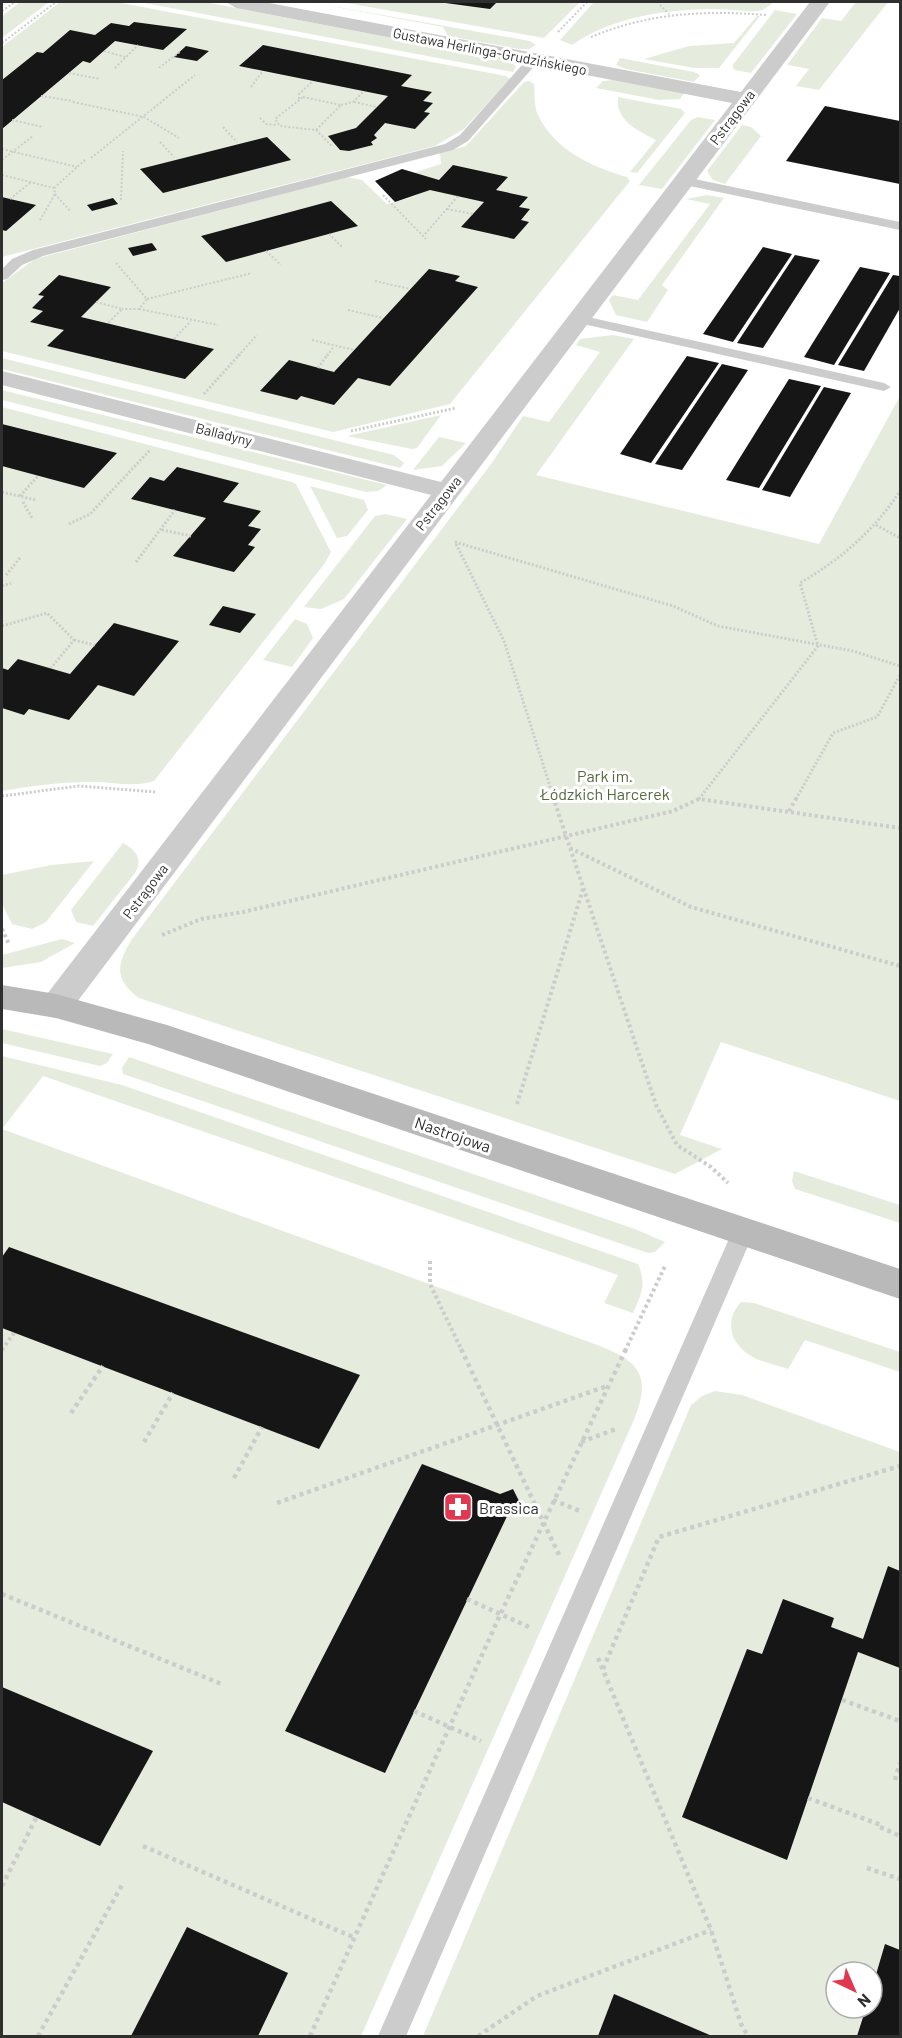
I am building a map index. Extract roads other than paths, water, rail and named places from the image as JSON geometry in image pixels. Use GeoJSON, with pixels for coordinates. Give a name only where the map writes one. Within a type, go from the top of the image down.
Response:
{"type":"FeatureCollection","features":[{"type":"Feature","properties":{"kind":"street","name":"Gustawa Herlinga-Grudzińskiego"},"geometry":{"type":"LineString","coordinates":[[236,2],[745,99]]}},
{"type":"Feature","properties":{"kind":"street","name":"Pstrągowa"},"geometry":{"type":"LineString","coordinates":[[56,1006],[820,2]]}},
{"type":"Feature","properties":{"kind":"street","name":"Balladyny"},"geometry":{"type":"LineString","coordinates":[[2,378],[441,499]]}},
{"type":"Feature","properties":{"kind":"street","name":"Nastrojowa"},"geometry":{"type":"LineString","coordinates":[[2,997],[56,1006],[155,1034],[900,1284]]}},
{"type":"Feature","properties":{"kind":"lane"},"geometry":{"type":"LineString","coordinates":[[2,276],[17,262],[38,252],[448,147],[464,138],[534,59]]}},
{"type":"Feature","properties":{"kind":"lane"},"geometry":{"type":"LineString","coordinates":[[685,182],[900,226]]}},
{"type":"Feature","properties":{"kind":"lane"},"geometry":{"type":"LineString","coordinates":[[579,319],[884,387]]}},
{"type":"Feature","properties":{"kind":"lane"},"geometry":{"type":"LineString","coordinates":[[392,2037],[743,1232]]}},
{"type":"Feature","properties":{"kind":"place","name":"Brassica"},"geometry":{"type":"Point","coordinates":[458,1507]}},
{"type":"Feature","properties":{"kind":"park label","name":"Park im. Łódzkich Harcerek"},"geometry":{"type":"Point","coordinates":[605,784]}}]}
